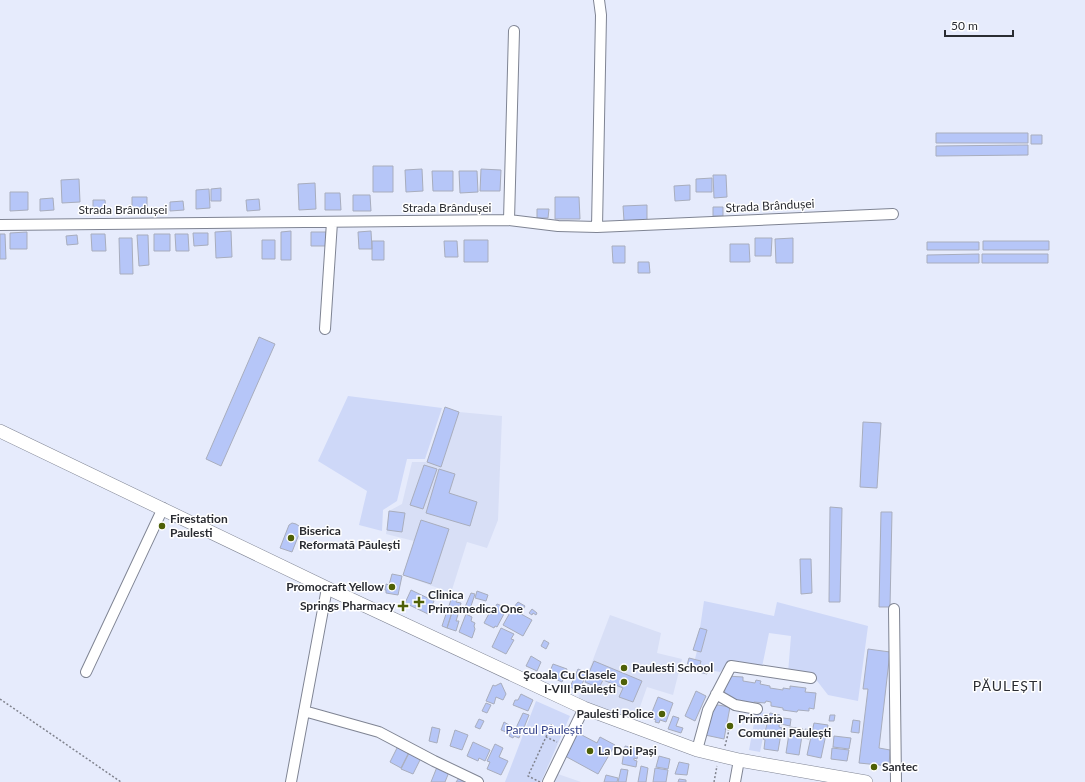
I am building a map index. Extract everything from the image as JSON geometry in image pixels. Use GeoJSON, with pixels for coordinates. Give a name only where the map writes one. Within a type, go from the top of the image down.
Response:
{"type":"FeatureCollection","features":[{"type":"Feature","properties":{"kind":"main road"},"geometry":{"type":"LineString","coordinates":[[0,431],[327,588],[584,708],[697,750],[739,760],[866,782]]}},
{"type":"Feature","properties":{"kind":"street"},"geometry":{"type":"LineString","coordinates":[[597,227],[601,15],[599,0]]}},
{"type":"Feature","properties":{"kind":"street"},"geometry":{"type":"LineString","coordinates":[[509,220],[514,32]]}},
{"type":"Feature","properties":{"kind":"street","name":"Strada Brândușei"},"geometry":{"type":"LineString","coordinates":[[0,224],[509,220],[558,226],[597,227],[893,214]]}},
{"type":"Feature","properties":{"kind":"street"},"geometry":{"type":"LineString","coordinates":[[325,329],[332,222]]}},
{"type":"Feature","properties":{"kind":"street"},"geometry":{"type":"LineString","coordinates":[[86,672],[163,508]]}},
{"type":"Feature","properties":{"kind":"street"},"geometry":{"type":"LineString","coordinates":[[291,782],[327,588]]}},
{"type":"Feature","properties":{"kind":"street"},"geometry":{"type":"LineString","coordinates":[[894,610],[896,782]]}},
{"type":"Feature","properties":{"kind":"street"},"geometry":{"type":"LineString","coordinates":[[697,750],[708,710],[731,666],[811,678]]}},
{"type":"Feature","properties":{"kind":"street"},"geometry":{"type":"LineString","coordinates":[[716,694],[735,706],[757,709]]}},
{"type":"Feature","properties":{"kind":"street"},"geometry":{"type":"LineString","coordinates":[[548,782],[584,708]]}},
{"type":"Feature","properties":{"kind":"street"},"geometry":{"type":"LineString","coordinates":[[304,711],[379,732],[478,782]]}},
{"type":"Feature","properties":{"kind":"street"},"geometry":{"type":"LineString","coordinates":[[736,782],[739,760]]}},
{"type":"Feature","properties":{"kind":"path"},"geometry":{"type":"LineString","coordinates":[[0,699],[122,782]]}},
{"type":"Feature","properties":{"kind":"path"},"geometry":{"type":"LineString","coordinates":[[538,781],[528,776],[551,724],[553,725]]}},
{"type":"Feature","properties":{"kind":"path"},"geometry":{"type":"LineString","coordinates":[[725,750],[729,730],[726,729]]}},
{"type":"Feature","properties":{"kind":"path"},"geometry":{"type":"LineString","coordinates":[[546,737],[556,741]]}},
{"type":"Feature","properties":{"kind":"path"},"geometry":{"type":"LineString","coordinates":[[714,782],[718,765]]}},
{"type":"Feature","properties":{"kind":"shaded area"},"geometry":{"type":"Polygon","coordinates":[[[445,407],[459,412],[502,416],[498,520],[487,548],[467,542],[451,593],[403,575],[414,541],[386,534],[389,511],[402,504],[412,462],[427,462],[445,407]]]}},
{"type":"Feature","properties":{"kind":"shaded area"},"geometry":{"type":"Polygon","coordinates":[[[610,615],[661,633],[657,653],[682,659],[673,695],[647,687],[635,721],[578,699],[610,615]]]}},
{"type":"Feature","properties":{"kind":"shaded area"},"geometry":{"type":"Polygon","coordinates":[[[558,774],[581,782],[554,782],[558,774]]]}},
{"type":"Feature","properties":{"kind":"green space"},"geometry":{"type":"Polygon","coordinates":[[[348,396],[442,408],[425,459],[407,459],[397,501],[383,510],[382,531],[359,525],[367,491],[318,461],[348,396]]]}},
{"type":"Feature","properties":{"kind":"green space"},"geometry":{"type":"Polygon","coordinates":[[[704,601],[774,616],[777,602],[868,626],[858,701],[828,695],[814,677],[788,673],[791,636],[769,633],[762,667],[731,661],[720,672],[699,668],[701,661],[695,659],[697,651],[701,652],[707,631],[700,628],[704,601]]]}},
{"type":"Feature","properties":{"kind":"green space","name":"Parcul Păulești"},"geometry":{"type":"Polygon","coordinates":[[[536,701],[570,716],[541,782],[505,782],[536,701]]]}},
{"type":"Feature","properties":{"kind":"green space"},"geometry":{"type":"Polygon","coordinates":[[[756,712],[768,713],[760,752],[749,750],[756,712]]]}},
{"type":"Feature","properties":{"kind":"building"},"geometry":{"type":"Polygon","coordinates":[[[936,133],[1028,133],[1028,143],[936,143],[936,133]]]}},
{"type":"Feature","properties":{"kind":"building"},"geometry":{"type":"Polygon","coordinates":[[[1031,135],[1042,135],[1042,144],[1031,144],[1031,135]]]}},
{"type":"Feature","properties":{"kind":"building"},"geometry":{"type":"Polygon","coordinates":[[[1028,145],[1028,155],[936,156],[936,146],[1028,145]]]}},
{"type":"Feature","properties":{"kind":"building"},"geometry":{"type":"Polygon","coordinates":[[[373,166],[393,166],[393,192],[373,192],[373,166]]]}},
{"type":"Feature","properties":{"kind":"building"},"geometry":{"type":"Polygon","coordinates":[[[422,169],[423,191],[406,192],[405,170],[422,169]]]}},
{"type":"Feature","properties":{"kind":"building"},"geometry":{"type":"Polygon","coordinates":[[[481,169],[501,170],[500,191],[480,191],[481,169]]]}},
{"type":"Feature","properties":{"kind":"building"},"geometry":{"type":"Polygon","coordinates":[[[432,171],[453,171],[453,191],[433,191],[432,171]]]}},
{"type":"Feature","properties":{"kind":"building"},"geometry":{"type":"Polygon","coordinates":[[[459,171],[477,171],[478,192],[460,193],[459,171]]]}},
{"type":"Feature","properties":{"kind":"building"},"geometry":{"type":"Polygon","coordinates":[[[713,175],[726,175],[727,197],[714,198],[713,175]]]}},
{"type":"Feature","properties":{"kind":"building"},"geometry":{"type":"Polygon","coordinates":[[[712,178],[712,192],[696,192],[696,179],[712,178]]]}},
{"type":"Feature","properties":{"kind":"building"},"geometry":{"type":"Polygon","coordinates":[[[79,179],[80,202],[62,203],[61,180],[79,179]]]}},
{"type":"Feature","properties":{"kind":"building"},"geometry":{"type":"Polygon","coordinates":[[[315,183],[316,209],[299,210],[298,184],[315,183]]]}},
{"type":"Feature","properties":{"kind":"building"},"geometry":{"type":"Polygon","coordinates":[[[690,185],[690,200],[675,201],[674,186],[690,185]]]}},
{"type":"Feature","properties":{"kind":"building"},"geometry":{"type":"Polygon","coordinates":[[[221,188],[221,201],[211,201],[211,189],[221,188]]]}},
{"type":"Feature","properties":{"kind":"building"},"geometry":{"type":"Polygon","coordinates":[[[209,189],[210,208],[196,209],[196,190],[209,189]]]}},
{"type":"Feature","properties":{"kind":"building"},"geometry":{"type":"Polygon","coordinates":[[[10,192],[28,192],[28,210],[10,211],[10,192]]]}},
{"type":"Feature","properties":{"kind":"building"},"geometry":{"type":"Polygon","coordinates":[[[325,193],[340,193],[341,210],[325,210],[325,193]]]}},
{"type":"Feature","properties":{"kind":"building"},"geometry":{"type":"Polygon","coordinates":[[[353,195],[370,195],[371,211],[353,211],[353,195]]]}},
{"type":"Feature","properties":{"kind":"building"},"geometry":{"type":"Polygon","coordinates":[[[132,197],[147,197],[147,211],[132,211],[132,197]]]}},
{"type":"Feature","properties":{"kind":"building"},"geometry":{"type":"Polygon","coordinates":[[[555,197],[579,197],[580,219],[555,219],[555,197]]]}},
{"type":"Feature","properties":{"kind":"building"},"geometry":{"type":"Polygon","coordinates":[[[53,198],[54,210],[40,211],[40,199],[53,198]]]}},
{"type":"Feature","properties":{"kind":"building"},"geometry":{"type":"Polygon","coordinates":[[[259,199],[260,210],[247,211],[246,200],[259,199]]]}},
{"type":"Feature","properties":{"kind":"building"},"geometry":{"type":"Polygon","coordinates":[[[93,200],[105,200],[106,211],[93,211],[93,200]]]}},
{"type":"Feature","properties":{"kind":"building"},"geometry":{"type":"Polygon","coordinates":[[[183,201],[184,210],[170,211],[170,202],[183,201]]]}},
{"type":"Feature","properties":{"kind":"building"},"geometry":{"type":"Polygon","coordinates":[[[647,205],[647,220],[624,221],[623,206],[647,205]]]}},
{"type":"Feature","properties":{"kind":"building"},"geometry":{"type":"Polygon","coordinates":[[[713,207],[723,207],[723,216],[713,216],[713,207]]]}},
{"type":"Feature","properties":{"kind":"building"},"geometry":{"type":"Polygon","coordinates":[[[537,209],[549,209],[548,218],[537,218],[537,209]]]}},
{"type":"Feature","properties":{"kind":"building"},"geometry":{"type":"Polygon","coordinates":[[[231,231],[232,257],[216,258],[215,232],[231,231]]]}},
{"type":"Feature","properties":{"kind":"building"},"geometry":{"type":"Polygon","coordinates":[[[291,231],[291,260],[281,260],[281,232],[291,231]]]}},
{"type":"Feature","properties":{"kind":"building"},"geometry":{"type":"Polygon","coordinates":[[[371,231],[372,249],[359,249],[358,232],[371,231]]]}},
{"type":"Feature","properties":{"kind":"building"},"geometry":{"type":"Polygon","coordinates":[[[27,232],[27,249],[10,249],[10,233],[27,232]]]}},
{"type":"Feature","properties":{"kind":"building"},"geometry":{"type":"Polygon","coordinates":[[[311,232],[326,232],[326,246],[311,246],[311,232]]]}},
{"type":"Feature","properties":{"kind":"building"},"geometry":{"type":"Polygon","coordinates":[[[193,233],[208,233],[208,245],[194,246],[193,233]]]}},
{"type":"Feature","properties":{"kind":"building"},"geometry":{"type":"Polygon","coordinates":[[[0,234],[5,234],[6,259],[0,259],[0,234]]]}},
{"type":"Feature","properties":{"kind":"building"},"geometry":{"type":"Polygon","coordinates":[[[91,234],[105,234],[106,251],[92,251],[91,234]]]}},
{"type":"Feature","properties":{"kind":"building"},"geometry":{"type":"Polygon","coordinates":[[[154,234],[170,234],[170,251],[154,251],[154,234]]]}},
{"type":"Feature","properties":{"kind":"building"},"geometry":{"type":"Polygon","coordinates":[[[175,234],[188,234],[189,251],[176,251],[175,234]]]}},
{"type":"Feature","properties":{"kind":"building"},"geometry":{"type":"Polygon","coordinates":[[[77,235],[78,244],[67,245],[66,236],[77,235]]]}},
{"type":"Feature","properties":{"kind":"building"},"geometry":{"type":"Polygon","coordinates":[[[137,235],[148,235],[149,265],[139,266],[137,235]]]}},
{"type":"Feature","properties":{"kind":"building"},"geometry":{"type":"Polygon","coordinates":[[[119,238],[132,238],[133,274],[120,274],[119,238]]]}},
{"type":"Feature","properties":{"kind":"building"},"geometry":{"type":"Polygon","coordinates":[[[755,238],[772,238],[771,256],[755,256],[755,238]]]}},
{"type":"Feature","properties":{"kind":"building"},"geometry":{"type":"Polygon","coordinates":[[[793,238],[793,263],[776,263],[775,239],[793,238]]]}},
{"type":"Feature","properties":{"kind":"building"},"geometry":{"type":"Polygon","coordinates":[[[262,240],[275,240],[275,259],[262,259],[262,240]]]}},
{"type":"Feature","properties":{"kind":"building"},"geometry":{"type":"Polygon","coordinates":[[[464,240],[488,240],[488,262],[464,262],[464,240]]]}},
{"type":"Feature","properties":{"kind":"building"},"geometry":{"type":"Polygon","coordinates":[[[372,241],[384,241],[384,260],[372,260],[372,241]]]}},
{"type":"Feature","properties":{"kind":"building"},"geometry":{"type":"Polygon","coordinates":[[[444,241],[457,241],[458,257],[445,257],[444,241]]]}},
{"type":"Feature","properties":{"kind":"building"},"geometry":{"type":"Polygon","coordinates":[[[983,241],[1049,241],[1049,250],[983,250],[983,241]]]}},
{"type":"Feature","properties":{"kind":"building"},"geometry":{"type":"Polygon","coordinates":[[[927,242],[979,242],[979,250],[927,250],[927,242]]]}},
{"type":"Feature","properties":{"kind":"building"},"geometry":{"type":"Polygon","coordinates":[[[730,244],[749,244],[750,262],[730,262],[730,244]]]}},
{"type":"Feature","properties":{"kind":"building"},"geometry":{"type":"Polygon","coordinates":[[[612,246],[625,246],[625,263],[613,263],[612,246]]]}},
{"type":"Feature","properties":{"kind":"building"},"geometry":{"type":"Polygon","coordinates":[[[979,254],[979,263],[927,263],[927,255],[979,254]]]}},
{"type":"Feature","properties":{"kind":"building"},"geometry":{"type":"Polygon","coordinates":[[[982,254],[1048,254],[1048,263],[982,263],[982,254]]]}},
{"type":"Feature","properties":{"kind":"building"},"geometry":{"type":"Polygon","coordinates":[[[638,262],[649,262],[650,273],[638,273],[638,262]]]}},
{"type":"Feature","properties":{"kind":"building"},"geometry":{"type":"Polygon","coordinates":[[[259,337],[275,344],[221,466],[206,459],[259,337]]]}},
{"type":"Feature","properties":{"kind":"building"},"geometry":{"type":"Polygon","coordinates":[[[445,407],[459,412],[441,467],[427,462],[445,407]]]}},
{"type":"Feature","properties":{"kind":"building"},"geometry":{"type":"Polygon","coordinates":[[[863,422],[881,423],[877,488],[860,487],[863,422]]]}},
{"type":"Feature","properties":{"kind":"building"},"geometry":{"type":"Polygon","coordinates":[[[424,465],[437,469],[423,509],[410,505],[424,465]]]}},
{"type":"Feature","properties":{"kind":"building"},"geometry":{"type":"Polygon","coordinates":[[[439,469],[455,474],[449,493],[477,502],[470,526],[426,513],[439,469]]]}},
{"type":"Feature","properties":{"kind":"building"},"geometry":{"type":"Polygon","coordinates":[[[830,507],[842,508],[840,602],[829,602],[830,507]]]}},
{"type":"Feature","properties":{"kind":"building"},"geometry":{"type":"Polygon","coordinates":[[[389,511],[405,513],[402,532],[387,530],[389,511]]]}},
{"type":"Feature","properties":{"kind":"building"},"geometry":{"type":"Polygon","coordinates":[[[881,512],[892,512],[890,607],[879,607],[881,512]]]}},
{"type":"Feature","properties":{"kind":"building"},"geometry":{"type":"Polygon","coordinates":[[[421,520],[449,529],[431,584],[403,575],[421,520]]]}},
{"type":"Feature","properties":{"kind":"building","name":"Biserica Reformată Păulești"},"geometry":{"type":"Polygon","coordinates":[[[292,523],[299,526],[301,529],[292,552],[280,548],[289,525],[292,523]]]}},
{"type":"Feature","properties":{"kind":"building"},"geometry":{"type":"Polygon","coordinates":[[[800,559],[811,559],[812,593],[801,594],[800,559]]]}},
{"type":"Feature","properties":{"kind":"building","name":"Promocraft Yellow"},"geometry":{"type":"Polygon","coordinates":[[[392,574],[402,576],[398,595],[386,593],[385,590],[386,584],[389,585],[392,574]]]}},
{"type":"Feature","properties":{"kind":"building","name":"Clinica Primamedica One"},"geometry":{"type":"Polygon","coordinates":[[[411,590],[434,601],[428,614],[405,603],[411,590]]]}},
{"type":"Feature","properties":{"kind":"building"},"geometry":{"type":"Polygon","coordinates":[[[477,591],[488,595],[486,601],[475,598],[477,591]]]}},
{"type":"Feature","properties":{"kind":"building"},"geometry":{"type":"Polygon","coordinates":[[[453,593],[459,595],[456,602],[461,603],[459,610],[449,606],[453,593]]]}},
{"type":"Feature","properties":{"kind":"building"},"geometry":{"type":"Polygon","coordinates":[[[471,593],[475,594],[470,609],[465,607],[471,593]]]}},
{"type":"Feature","properties":{"kind":"building"},"geometry":{"type":"Polygon","coordinates":[[[518,602],[525,606],[521,613],[513,608],[518,602]]]}},
{"type":"Feature","properties":{"kind":"building"},"geometry":{"type":"Polygon","coordinates":[[[497,604],[502,606],[500,610],[505,612],[497,627],[495,626],[494,628],[484,623],[493,606],[495,607],[497,604]]]}},
{"type":"Feature","properties":{"kind":"building"},"geometry":{"type":"Polygon","coordinates":[[[448,608],[453,609],[447,628],[442,626],[448,608]]]}},
{"type":"Feature","properties":{"kind":"building"},"geometry":{"type":"Polygon","coordinates":[[[453,609],[459,611],[456,621],[459,621],[456,631],[447,628],[453,609]]]}},
{"type":"Feature","properties":{"kind":"building"},"geometry":{"type":"Polygon","coordinates":[[[512,609],[532,620],[523,636],[503,625],[512,609]]]}},
{"type":"Feature","properties":{"kind":"building"},"geometry":{"type":"Polygon","coordinates":[[[532,609],[537,613],[536,615],[529,613],[532,609]]]}},
{"type":"Feature","properties":{"kind":"building"},"geometry":{"type":"Polygon","coordinates":[[[466,614],[472,617],[471,621],[475,623],[472,638],[459,632],[466,614]]]}},
{"type":"Feature","properties":{"kind":"building"},"geometry":{"type":"Polygon","coordinates":[[[501,628],[514,634],[511,639],[514,640],[506,654],[492,647],[501,628]]]}},
{"type":"Feature","properties":{"kind":"building"},"geometry":{"type":"Polygon","coordinates":[[[700,628],[707,630],[701,652],[693,650],[700,628]]]}},
{"type":"Feature","properties":{"kind":"building"},"geometry":{"type":"Polygon","coordinates":[[[544,640],[549,643],[546,649],[541,646],[544,640]]]}},
{"type":"Feature","properties":{"kind":"building"},"geometry":{"type":"Polygon","coordinates":[[[868,649],[890,652],[879,748],[890,750],[889,766],[859,763],[868,689],[863,689],[868,649]]]}},
{"type":"Feature","properties":{"kind":"building"},"geometry":{"type":"Polygon","coordinates":[[[531,656],[541,662],[537,671],[526,666],[531,656]]]}},
{"type":"Feature","properties":{"kind":"building"},"geometry":{"type":"Polygon","coordinates":[[[689,658],[701,661],[699,668],[708,670],[707,674],[686,669],[689,658]]]}},
{"type":"Feature","properties":{"kind":"building","name":"Şcoala Cu Clasele I-VIII Păuleşti"},"geometry":{"type":"Polygon","coordinates":[[[594,661],[642,681],[633,702],[619,697],[623,688],[603,680],[599,688],[585,682],[594,661]]]}},
{"type":"Feature","properties":{"kind":"building"},"geometry":{"type":"Polygon","coordinates":[[[553,664],[567,669],[562,682],[548,676],[553,664]]]}},
{"type":"Feature","properties":{"kind":"building"},"geometry":{"type":"Polygon","coordinates":[[[578,669],[587,673],[579,691],[570,687],[578,669]]]}},
{"type":"Feature","properties":{"kind":"building"},"geometry":{"type":"Polygon","coordinates":[[[727,676],[743,677],[743,681],[755,683],[756,680],[761,681],[760,684],[770,686],[770,688],[783,690],[783,688],[790,689],[790,686],[806,688],[805,692],[816,693],[814,709],[809,708],[809,711],[798,710],[797,712],[771,706],[771,702],[766,701],[765,703],[754,702],[753,705],[727,699],[724,695],[727,676]]]}},
{"type":"Feature","properties":{"kind":"building"},"geometry":{"type":"Polygon","coordinates":[[[501,683],[506,694],[503,700],[496,697],[494,704],[486,701],[493,685],[495,686],[501,683]]]}},
{"type":"Feature","properties":{"kind":"building"},"geometry":{"type":"Polygon","coordinates":[[[696,691],[706,696],[695,721],[685,716],[696,691]]]}},
{"type":"Feature","properties":{"kind":"building"},"geometry":{"type":"Polygon","coordinates":[[[521,694],[533,700],[528,711],[513,705],[515,700],[518,700],[521,694]]]}},
{"type":"Feature","properties":{"kind":"building"},"geometry":{"type":"Polygon","coordinates":[[[658,697],[673,703],[666,722],[660,720],[659,723],[655,722],[656,720],[650,717],[658,697]]]}},
{"type":"Feature","properties":{"kind":"building"},"geometry":{"type":"Polygon","coordinates":[[[486,703],[491,705],[487,713],[482,711],[486,703]]]}},
{"type":"Feature","properties":{"kind":"building"},"geometry":{"type":"Polygon","coordinates":[[[714,705],[730,707],[724,739],[705,735],[714,705]]]}},
{"type":"Feature","properties":{"kind":"building"},"geometry":{"type":"Polygon","coordinates":[[[523,713],[529,715],[523,730],[516,728],[523,713]]]}},
{"type":"Feature","properties":{"kind":"building"},"geometry":{"type":"Polygon","coordinates":[[[770,713],[780,715],[779,727],[782,728],[778,751],[764,749],[765,740],[763,739],[770,713]]]}},
{"type":"Feature","properties":{"kind":"building"},"geometry":{"type":"Polygon","coordinates":[[[830,715],[835,715],[834,721],[829,721],[830,715]]]}},
{"type":"Feature","properties":{"kind":"building"},"geometry":{"type":"Polygon","coordinates":[[[673,716],[679,718],[676,726],[683,728],[681,733],[668,729],[673,716]]]}},
{"type":"Feature","properties":{"kind":"building"},"geometry":{"type":"Polygon","coordinates":[[[783,718],[791,719],[790,726],[781,724],[783,718]]]}},
{"type":"Feature","properties":{"kind":"building"},"geometry":{"type":"Polygon","coordinates":[[[479,719],[484,721],[480,729],[475,727],[479,719]]]}},
{"type":"Feature","properties":{"kind":"building"},"geometry":{"type":"Polygon","coordinates":[[[853,720],[860,721],[859,733],[851,732],[853,720]]]}},
{"type":"Feature","properties":{"kind":"building"},"geometry":{"type":"Polygon","coordinates":[[[504,722],[509,725],[506,732],[501,730],[504,722]]]}},
{"type":"Feature","properties":{"kind":"building"},"geometry":{"type":"Polygon","coordinates":[[[814,723],[828,725],[821,758],[807,755],[814,723]]]}},
{"type":"Feature","properties":{"kind":"building"},"geometry":{"type":"Polygon","coordinates":[[[432,727],[440,729],[437,743],[429,741],[432,727]]]}},
{"type":"Feature","properties":{"kind":"building"},"geometry":{"type":"Polygon","coordinates":[[[790,727],[803,729],[799,755],[786,753],[790,727]]]}},
{"type":"Feature","properties":{"kind":"building"},"geometry":{"type":"Polygon","coordinates":[[[512,729],[521,733],[519,738],[509,736],[512,729]]]}},
{"type":"Feature","properties":{"kind":"building"},"geometry":{"type":"Polygon","coordinates":[[[805,729],[810,730],[809,739],[803,738],[805,729]]]}},
{"type":"Feature","properties":{"kind":"building"},"geometry":{"type":"Polygon","coordinates":[[[455,730],[468,735],[462,750],[450,746],[455,730]]]}},
{"type":"Feature","properties":{"kind":"building","name":"La Doi Pași"},"geometry":{"type":"Polygon","coordinates":[[[578,733],[597,743],[600,737],[615,745],[598,774],[565,756],[578,733]]]}},
{"type":"Feature","properties":{"kind":"building"},"geometry":{"type":"Polygon","coordinates":[[[834,736],[851,738],[849,749],[833,747],[834,736]]]}},
{"type":"Feature","properties":{"kind":"building"},"geometry":{"type":"Polygon","coordinates":[[[473,742],[490,750],[485,761],[479,758],[478,761],[467,756],[473,742]]]}},
{"type":"Feature","properties":{"kind":"building"},"geometry":{"type":"Polygon","coordinates":[[[495,744],[503,748],[499,757],[508,761],[501,775],[487,769],[490,762],[487,761],[495,744]]]}},
{"type":"Feature","properties":{"kind":"building"},"geometry":{"type":"Polygon","coordinates":[[[398,746],[409,752],[401,768],[390,762],[398,746]]]}},
{"type":"Feature","properties":{"kind":"building"},"geometry":{"type":"Polygon","coordinates":[[[625,746],[639,749],[637,759],[634,758],[634,760],[637,761],[636,767],[622,764],[625,746]]]}},
{"type":"Feature","properties":{"kind":"building"},"geometry":{"type":"Polygon","coordinates":[[[832,748],[849,750],[847,761],[831,759],[832,748]]]}},
{"type":"Feature","properties":{"kind":"building"},"geometry":{"type":"Polygon","coordinates":[[[409,753],[421,758],[413,774],[401,769],[409,753]]]}},
{"type":"Feature","properties":{"kind":"building"},"geometry":{"type":"Polygon","coordinates":[[[659,756],[670,759],[668,769],[656,767],[659,756]]]}},
{"type":"Feature","properties":{"kind":"building"},"geometry":{"type":"Polygon","coordinates":[[[679,762],[689,764],[687,775],[675,774],[679,762]]]}},
{"type":"Feature","properties":{"kind":"building"},"geometry":{"type":"Polygon","coordinates":[[[641,766],[648,768],[646,782],[638,782],[641,766]]]}},
{"type":"Feature","properties":{"kind":"building"},"geometry":{"type":"Polygon","coordinates":[[[437,767],[449,772],[445,782],[431,782],[437,767]]]}},
{"type":"Feature","properties":{"kind":"building"},"geometry":{"type":"Polygon","coordinates":[[[655,768],[668,770],[666,782],[653,782],[655,768]]]}},
{"type":"Feature","properties":{"kind":"building"},"geometry":{"type":"Polygon","coordinates":[[[621,769],[628,770],[626,782],[618,782],[621,769]]]}},
{"type":"Feature","properties":{"kind":"building"},"geometry":{"type":"Polygon","coordinates":[[[606,775],[618,778],[617,782],[604,782],[606,775]]]}},
{"type":"Feature","properties":{"kind":"building"},"geometry":{"type":"Polygon","coordinates":[[[459,778],[467,782],[456,782],[459,778]]]}},
{"type":"Feature","properties":{"kind":"building"},"geometry":{"type":"Polygon","coordinates":[[[679,779],[686,780],[686,782],[678,782],[679,779]]]}},
{"type":"Feature","properties":{"kind":"place","name":"Firestation Paulesti"},"geometry":{"type":"Point","coordinates":[162,526]}},
{"type":"Feature","properties":{"kind":"place","name":"Biserica Reformată Păulești"},"geometry":{"type":"Point","coordinates":[291,538]}},
{"type":"Feature","properties":{"kind":"place","name":"Promocraft Yellow"},"geometry":{"type":"Point","coordinates":[392,587]}},
{"type":"Feature","properties":{"kind":"place","name":"Clinica Primamedica One"},"geometry":{"type":"Point","coordinates":[419,602]}},
{"type":"Feature","properties":{"kind":"place","name":"Springs Pharmacy"},"geometry":{"type":"Point","coordinates":[403,606]}},
{"type":"Feature","properties":{"kind":"place","name":"Paulesti School"},"geometry":{"type":"Point","coordinates":[624,668]}},
{"type":"Feature","properties":{"kind":"place","name":"Şcoala Cu Clasele I-VIII Păuleşti"},"geometry":{"type":"Point","coordinates":[624,682]}},
{"type":"Feature","properties":{"kind":"place","name":"Paulesti Police"},"geometry":{"type":"Point","coordinates":[662,714]}},
{"type":"Feature","properties":{"kind":"place","name":"Primăria Comunei Păulești"},"geometry":{"type":"Point","coordinates":[730,726]}},
{"type":"Feature","properties":{"kind":"place","name":"La Doi Pași"},"geometry":{"type":"Point","coordinates":[590,751]}},
{"type":"Feature","properties":{"kind":"place","name":"Santec"},"geometry":{"type":"Point","coordinates":[874,767]}},
{"type":"Feature","properties":{"kind":"district","name":"PĂULEȘTI"},"geometry":{"type":"Point","coordinates":[1008,686]}}]}
